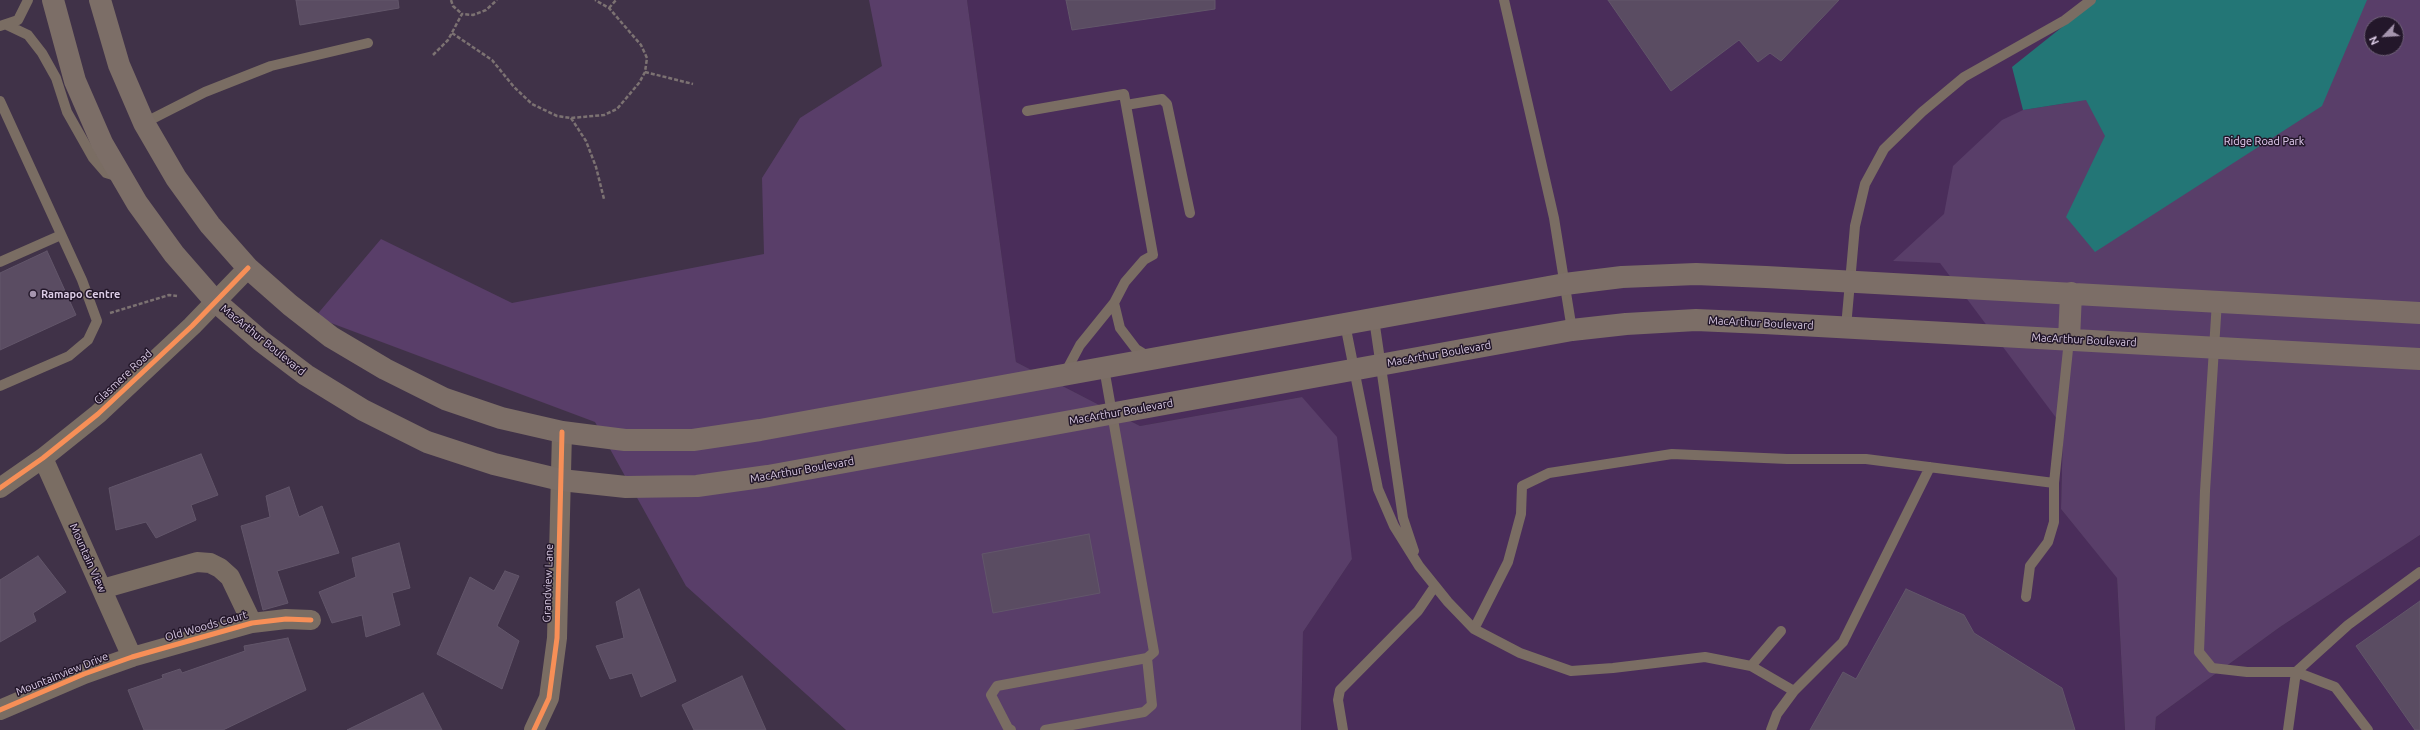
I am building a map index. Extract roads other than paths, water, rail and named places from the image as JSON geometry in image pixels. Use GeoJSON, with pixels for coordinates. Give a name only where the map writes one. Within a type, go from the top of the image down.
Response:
{"type":"FeatureCollection","features":[{"type":"Feature","properties":{"kind":"main road","name":"MacArthur Boulevard"},"geometry":{"type":"LineString","coordinates":[[53,0],[75,81],[102,143],[137,203],[174,254],[215,301],[260,341],[306,376],[363,410],[427,442],[494,464],[561,480],[626,487],[697,486],[768,476],[1572,330],[1626,324],[1696,320],[2420,359]]}},
{"type":"Feature","properties":{"kind":"main road"},"geometry":{"type":"LineString","coordinates":[[100,0],[119,65],[144,123],[176,178],[210,225],[248,268],[290,305],[331,337],[385,369],[445,399],[501,418],[562,432],[625,440],[693,440],[760,430],[1565,284],[1622,277],[1696,274],[2420,313]]}},
{"type":"Feature","properties":{"kind":"main road"},"geometry":{"type":"LineString","coordinates":[[2069,340],[2071,293]]}},
{"type":"Feature","properties":{"kind":"street","name":"Glasmere Road"},"geometry":{"type":"LineString","coordinates":[[0,488],[43,458],[124,391],[248,268]]}},
{"type":"Feature","properties":{"kind":"street","name":"Grandview Lane"},"geometry":{"type":"LineString","coordinates":[[534,730],[549,698],[557,638],[562,432]]}},
{"type":"Feature","properties":{"kind":"street","name":"Mountain View"},"geometry":{"type":"LineString","coordinates":[[43,458],[132,657]]}},
{"type":"Feature","properties":{"kind":"street"},"geometry":{"type":"LineString","coordinates":[[102,589],[197,562],[210,563],[220,568],[230,577],[252,623]]}},
{"type":"Feature","properties":{"kind":"street","name":"Old Woods Court"},"geometry":{"type":"LineString","coordinates":[[132,657],[252,623],[286,619],[311,620]]}},
{"type":"Feature","properties":{"kind":"street","name":"Mountainview Drive"},"geometry":{"type":"LineString","coordinates":[[0,710],[84,674],[132,657]]}},
{"type":"Feature","properties":{"kind":"lane"},"geometry":{"type":"LineString","coordinates":[[4,26],[18,20],[28,0]]}},
{"type":"Feature","properties":{"kind":"lane"},"geometry":{"type":"LineString","coordinates":[[1504,0],[1554,218],[1572,330]]}},
{"type":"Feature","properties":{"kind":"lane"},"geometry":{"type":"LineString","coordinates":[[1846,327],[1855,226],[1865,184],[1884,150],[1922,112],[1964,77],[2065,20],[2091,0]]}},
{"type":"Feature","properties":{"kind":"lane"},"geometry":{"type":"LineString","coordinates":[[4,26],[28,35],[42,53],[56,78],[67,112],[93,158],[106,173],[123,178]]}},
{"type":"Feature","properties":{"kind":"lane"},"geometry":{"type":"LineString","coordinates":[[144,123],[205,92],[271,66],[368,43]]}},
{"type":"Feature","properties":{"kind":"lane"},"geometry":{"type":"LineString","coordinates":[[1027,111],[1124,94],[1153,255],[1144,260],[1125,282],[1114,303],[1080,345],[1064,375]]}},
{"type":"Feature","properties":{"kind":"lane"},"geometry":{"type":"LineString","coordinates":[[1126,105],[1162,99],[1167,104],[1190,213]]}},
{"type":"Feature","properties":{"kind":"lane"},"geometry":{"type":"LineString","coordinates":[[0,101],[61,235],[97,322],[88,340],[69,356],[0,386]]}},
{"type":"Feature","properties":{"kind":"lane"},"geometry":{"type":"LineString","coordinates":[[0,262],[61,235]]}},
{"type":"Feature","properties":{"kind":"lane"},"geometry":{"type":"LineString","coordinates":[[2216,301],[2204,498],[2199,652],[2212,668],[2247,672],[2296,672],[2335,687],[2368,730]]}},
{"type":"Feature","properties":{"kind":"lane"},"geometry":{"type":"LineString","coordinates":[[1114,303],[1120,328],[1136,349],[1152,359]]}},
{"type":"Feature","properties":{"kind":"lane"},"geometry":{"type":"LineString","coordinates":[[1374,319],[1403,518],[1419,566]]}},
{"type":"Feature","properties":{"kind":"lane"},"geometry":{"type":"LineString","coordinates":[[1345,324],[1378,489],[1394,526],[1419,566],[1474,629],[1520,653],[1571,671],[1613,668],[1705,657],[1751,666],[1794,691]]}},
{"type":"Feature","properties":{"kind":"lane"},"geometry":{"type":"LineString","coordinates":[[2026,597],[2030,566],[2048,542],[2054,522],[2054,483],[2069,340]]}},
{"type":"Feature","properties":{"kind":"lane"},"geometry":{"type":"LineString","coordinates":[[1011,730],[1008,728],[991,695],[997,686],[1147,658],[1154,652],[1104,368]]}},
{"type":"Feature","properties":{"kind":"lane"},"geometry":{"type":"LineString","coordinates":[[1474,629],[1508,562],[1521,514],[1522,486],[1549,473],[1672,454],[1787,459],[1866,459],[2054,483]]}},
{"type":"Feature","properties":{"kind":"lane"},"geometry":{"type":"LineString","coordinates":[[1771,730],[1777,714],[1794,691],[1843,642],[1930,467]]}},
{"type":"Feature","properties":{"kind":"lane"},"geometry":{"type":"LineString","coordinates":[[2289,728],[2296,672],[2348,625],[2420,572]]}},
{"type":"Feature","properties":{"kind":"lane"},"geometry":{"type":"LineString","coordinates":[[1342,730],[1338,700],[1340,690],[1418,612],[1435,586]]}},
{"type":"Feature","properties":{"kind":"lane"},"geometry":{"type":"LineString","coordinates":[[1751,666],[1781,631]]}},
{"type":"Feature","properties":{"kind":"lane"},"geometry":{"type":"LineString","coordinates":[[1044,730],[1144,712],[1152,705],[1147,658]]}},
{"type":"Feature","properties":{"kind":"place","name":"Ramapo Centre"},"geometry":{"type":"Point","coordinates":[33,294]}},
{"type":"Feature","properties":{"kind":"park label","name":"Ridge Road Park"},"geometry":{"type":"Point","coordinates":[2264,141]}}]}
